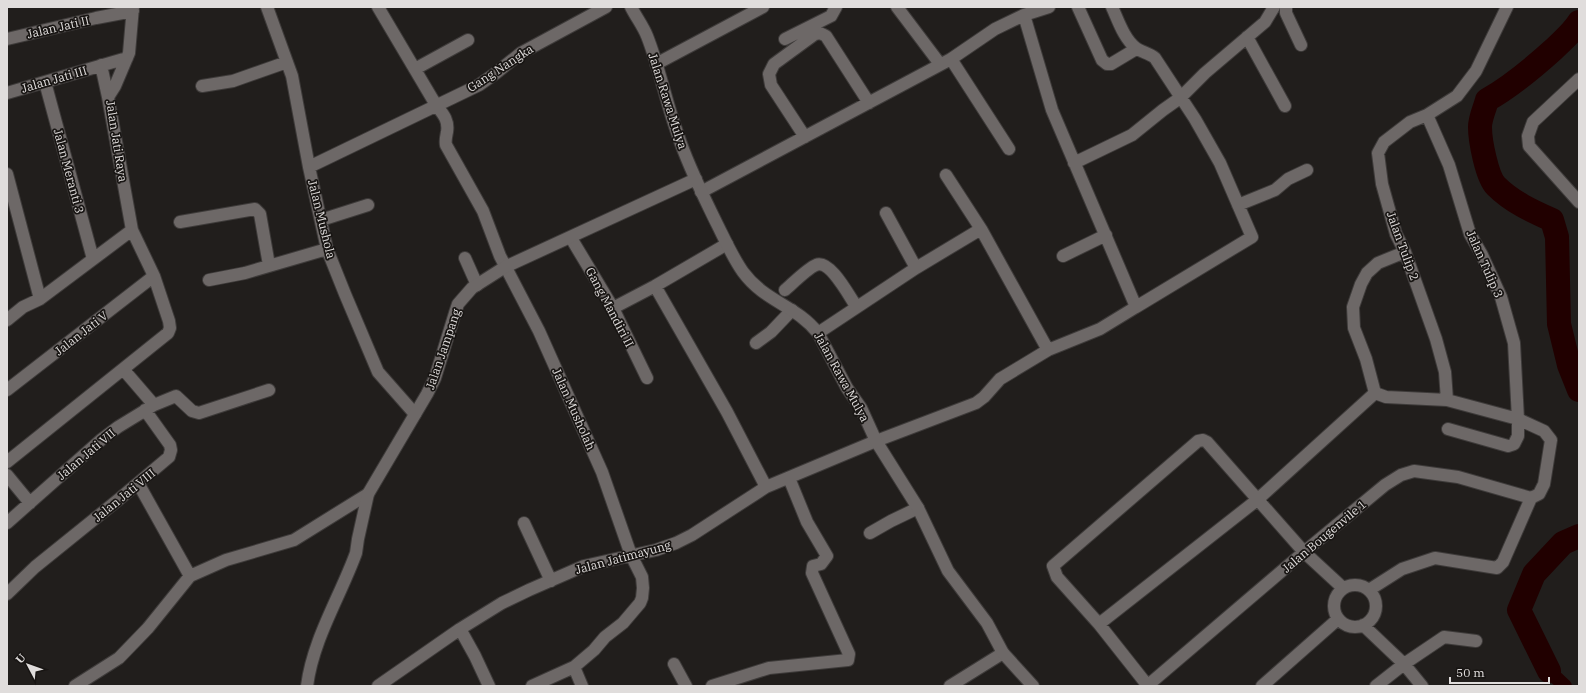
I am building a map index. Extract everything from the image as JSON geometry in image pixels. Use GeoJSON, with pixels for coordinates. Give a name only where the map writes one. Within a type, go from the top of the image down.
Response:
{"type":"FeatureCollection","features":[{"type":"Feature","properties":{"kind":"street","name":"Jalan Mushola"},"geometry":{"type":"LineString","coordinates":[[267,7],[292,76],[308,167],[328,248],[345,294],[378,372],[414,414]]}},
{"type":"Feature","properties":{"kind":"street","name":"Jalan Musholah"},"geometry":{"type":"LineString","coordinates":[[378,7],[436,105],[446,118],[448,123],[446,145],[483,211],[500,256],[539,331],[602,472],[631,555],[642,577],[642,598],[623,623],[605,637],[594,650],[574,667],[532,686]]}},
{"type":"Feature","properties":{"kind":"street","name":"Gang Nangka"},"geometry":{"type":"LineString","coordinates":[[308,167],[479,85],[521,53],[606,7]]}},
{"type":"Feature","properties":{"kind":"street","name":"Jalan Rawa Mulya"},"geometry":{"type":"LineString","coordinates":[[631,7],[646,35],[678,135],[701,192],[742,271],[756,288],[765,295],[806,319],[818,333],[847,388],[861,408],[876,441],[918,508],[948,571],[987,624],[1003,653],[1033,686]]}},
{"type":"Feature","properties":{"kind":"street"},"geometry":{"type":"LineString","coordinates":[[656,64],[763,7]]}},
{"type":"Feature","properties":{"kind":"street"},"geometry":{"type":"LineString","coordinates":[[785,39],[831,16],[836,7]]}},
{"type":"Feature","properties":{"kind":"street"},"geometry":{"type":"LineString","coordinates":[[897,7],[946,61],[1009,149]]}},
{"type":"Feature","properties":{"kind":"street"},"geometry":{"type":"LineString","coordinates":[[701,192],[946,61],[996,29],[1024,15],[1049,7]]}},
{"type":"Feature","properties":{"kind":"street"},"geometry":{"type":"LineString","coordinates":[[1078,7],[1104,63],[1111,64],[1136,48]]}},
{"type":"Feature","properties":{"kind":"street"},"geometry":{"type":"LineString","coordinates":[[1112,7],[1131,44],[1155,58],[1195,120],[1220,163],[1238,205],[1275,190],[1288,179],[1307,170]]}},
{"type":"Feature","properties":{"kind":"street"},"geometry":{"type":"LineString","coordinates":[[1074,163],[1132,134],[1180,98],[1205,73],[1265,22],[1274,7]]}},
{"type":"Feature","properties":{"kind":"street","name":"Jalan Tulip 2"},"geometry":{"type":"LineString","coordinates":[[1447,400],[1445,372],[1436,339],[1405,252],[1396,234],[1382,184],[1378,153],[1384,142],[1404,126],[1427,115],[1457,96],[1476,71],[1507,7]]}},
{"type":"Feature","properties":{"kind":"street","name":"Jalan Jati II"},"geometry":{"type":"LineString","coordinates":[[7,39],[133,9]]}},
{"type":"Feature","properties":{"kind":"street","name":"Jalan Jati Raya"},"geometry":{"type":"LineString","coordinates":[[123,369],[168,333],[170,328],[154,276],[132,230],[108,97],[115,86],[129,53],[133,9]]}},
{"type":"Feature","properties":{"kind":"street"},"geometry":{"type":"LineString","coordinates":[[1289,9],[1301,45]]}},
{"type":"Feature","properties":{"kind":"street"},"geometry":{"type":"LineString","coordinates":[[1024,15],[1050,103],[1136,307]]}},
{"type":"Feature","properties":{"kind":"street"},"geometry":{"type":"LineString","coordinates":[[805,137],[771,85],[770,74],[774,64],[815,34],[820,33],[826,36],[869,102]]}},
{"type":"Feature","properties":{"kind":"street"},"geometry":{"type":"LineString","coordinates":[[1247,37],[1285,106]]}},
{"type":"Feature","properties":{"kind":"street"},"geometry":{"type":"LineString","coordinates":[[415,69],[468,40]]}},
{"type":"Feature","properties":{"kind":"street","name":"Jalan Jati III"},"geometry":{"type":"LineString","coordinates":[[7,93],[127,58]]}},
{"type":"Feature","properties":{"kind":"street"},"geometry":{"type":"LineString","coordinates":[[202,86],[233,81],[286,62]]}},
{"type":"Feature","properties":{"kind":"street","name":"Jalan Jati III"},"geometry":{"type":"LineString","coordinates":[[101,65],[108,97]]}},
{"type":"Feature","properties":{"kind":"street"},"geometry":{"type":"LineString","coordinates":[[1579,78],[1533,122],[1528,136],[1529,146],[1579,202]]}},
{"type":"Feature","properties":{"kind":"street","name":"Jalan Meranti 3"},"geometry":{"type":"LineString","coordinates":[[45,82],[93,259]]}},
{"type":"Feature","properties":{"kind":"street","name":"Jalan Tulip 3"},"geometry":{"type":"LineString","coordinates":[[1427,115],[1449,165],[1470,234],[1501,297],[1514,343],[1518,419],[1518,436],[1514,444],[1508,446],[1448,429]]}},
{"type":"Feature","properties":{"kind":"street"},"geometry":{"type":"LineString","coordinates":[[7,174],[40,299]]}},
{"type":"Feature","properties":{"kind":"street"},"geometry":{"type":"LineString","coordinates":[[946,175],[981,229],[1048,350]]}},
{"type":"Feature","properties":{"kind":"street","name":"Jalan Jampang"},"geometry":{"type":"LineString","coordinates":[[307,686],[309,673],[324,628],[356,553],[368,494],[414,414],[428,394],[435,378],[458,304],[472,288],[506,267],[696,179]]}},
{"type":"Feature","properties":{"kind":"street"},"geometry":{"type":"LineString","coordinates":[[321,220],[368,205]]}},
{"type":"Feature","properties":{"kind":"street","name":"Jalan Jatimayung"},"geometry":{"type":"LineString","coordinates":[[378,686],[460,629],[529,590],[584,566],[656,550],[676,543],[766,487],[876,441],[976,403],[984,397],[1000,379],[1048,350],[1100,328],[1252,237],[1238,205]]}},
{"type":"Feature","properties":{"kind":"street"},"geometry":{"type":"LineString","coordinates":[[180,222],[255,209],[260,214],[269,265]]}},
{"type":"Feature","properties":{"kind":"street"},"geometry":{"type":"LineString","coordinates":[[886,213],[916,268]]}},
{"type":"Feature","properties":{"kind":"street"},"geometry":{"type":"LineString","coordinates":[[818,333],[856,306],[981,229]]}},
{"type":"Feature","properties":{"kind":"street"},"geometry":{"type":"LineString","coordinates":[[7,320],[23,307],[40,299],[132,230]]}},
{"type":"Feature","properties":{"kind":"street"},"geometry":{"type":"LineString","coordinates":[[1063,256],[1106,235]]}},
{"type":"Feature","properties":{"kind":"street","name":"Gang Mandiri II"},"geometry":{"type":"LineString","coordinates":[[571,238],[613,308],[647,378]]}},
{"type":"Feature","properties":{"kind":"street"},"geometry":{"type":"LineString","coordinates":[[613,308],[655,286],[727,244]]}},
{"type":"Feature","properties":{"kind":"street"},"geometry":{"type":"LineString","coordinates":[[208,280],[245,273],[328,248]]}},
{"type":"Feature","properties":{"kind":"street"},"geometry":{"type":"LineString","coordinates":[[1375,393],[1366,359],[1354,328],[1353,307],[1361,284],[1367,273],[1378,263],[1405,252]]}},
{"type":"Feature","properties":{"kind":"street"},"geometry":{"type":"LineString","coordinates":[[465,258],[477,285]]}},
{"type":"Feature","properties":{"kind":"street"},"geometry":{"type":"LineString","coordinates":[[785,290],[815,265],[824,264],[832,270],[856,306]]}},
{"type":"Feature","properties":{"kind":"street","name":"Jalan Jati V"},"geometry":{"type":"LineString","coordinates":[[7,390],[154,276]]}},
{"type":"Feature","properties":{"kind":"street"},"geometry":{"type":"LineString","coordinates":[[655,286],[727,412],[766,487]]}},
{"type":"Feature","properties":{"kind":"street"},"geometry":{"type":"LineString","coordinates":[[7,310],[23,307]]}},
{"type":"Feature","properties":{"kind":"street"},"geometry":{"type":"LineString","coordinates":[[756,343],[771,332],[792,310]]}},
{"type":"Feature","properties":{"kind":"street"},"geometry":{"type":"LineString","coordinates":[[7,462],[123,369],[150,407]]}},
{"type":"Feature","properties":{"kind":"street","name":"Jalan Jati VII"},"geometry":{"type":"LineString","coordinates":[[7,522],[102,439],[150,407],[176,396],[192,411],[199,413],[269,390]]}},
{"type":"Feature","properties":{"kind":"street"},"geometry":{"type":"LineString","coordinates":[[1369,590],[1402,569],[1435,558],[1497,568],[1503,562],[1531,498],[1539,494],[1544,484],[1551,440],[1544,431],[1518,419],[1447,400],[1386,397],[1375,393]]}},
{"type":"Feature","properties":{"kind":"street"},"geometry":{"type":"LineString","coordinates":[[1099,624],[1257,500],[1375,393]]}},
{"type":"Feature","properties":{"kind":"street","name":"Jalan Jati VIII"},"geometry":{"type":"LineString","coordinates":[[7,594],[35,567],[166,460],[171,454],[170,445],[150,407]]}},
{"type":"Feature","properties":{"kind":"street"},"geometry":{"type":"LineString","coordinates":[[1148,686],[1099,624],[1057,578],[1053,566],[1198,441],[1203,440],[1207,442],[1304,552],[1344,588]]}},
{"type":"Feature","properties":{"kind":"street","name":"Jalan Bougenvile 1"},"geometry":{"type":"LineString","coordinates":[[1148,686],[1304,552],[1385,485],[1401,475],[1414,471],[1458,477],[1531,498]]}},
{"type":"Feature","properties":{"kind":"street"},"geometry":{"type":"LineString","coordinates":[[7,475],[30,503]]}},
{"type":"Feature","properties":{"kind":"street"},"geometry":{"type":"LineString","coordinates":[[712,686],[769,668],[848,660],[849,654],[812,573],[813,566],[821,564],[827,556],[807,522],[789,478]]}},
{"type":"Feature","properties":{"kind":"street"},"geometry":{"type":"LineString","coordinates":[[138,483],[190,576]]}},
{"type":"Feature","properties":{"kind":"street"},"geometry":{"type":"LineString","coordinates":[[75,686],[120,658],[148,628],[190,576],[226,560],[294,540],[368,494]]}},
{"type":"Feature","properties":{"kind":"street"},"geometry":{"type":"LineString","coordinates":[[870,534],[891,521],[918,508]]}},
{"type":"Feature","properties":{"kind":"street"},"geometry":{"type":"LineString","coordinates":[[524,523],[551,581]]}},
{"type":"Feature","properties":{"kind":"street"},"geometry":{"type":"LineString","coordinates":[[1357,585],[1369,590],[1373,596],[1375,609],[1373,616],[1363,625],[1349,626],[1338,619],[1334,612],[1335,599],[1344,588],[1357,585]]}},
{"type":"Feature","properties":{"kind":"street"},"geometry":{"type":"LineString","coordinates":[[1262,686],[1338,619]]}},
{"type":"Feature","properties":{"kind":"street"},"geometry":{"type":"LineString","coordinates":[[1363,625],[1404,664],[1422,686]]}},
{"type":"Feature","properties":{"kind":"street"},"geometry":{"type":"LineString","coordinates":[[460,629],[489,686]]}},
{"type":"Feature","properties":{"kind":"street"},"geometry":{"type":"LineString","coordinates":[[1376,686],[1404,664],[1444,638],[1476,641]]}},
{"type":"Feature","properties":{"kind":"street"},"geometry":{"type":"LineString","coordinates":[[950,686],[1003,653]]}},
{"type":"Feature","properties":{"kind":"street"},"geometry":{"type":"LineString","coordinates":[[674,664],[686,686]]}},
{"type":"Feature","properties":{"kind":"street"},"geometry":{"type":"LineString","coordinates":[[574,667],[582,686]]}},
{"type":"Feature","properties":{"kind":"waterway"},"geometry":{"type":"LineString","coordinates":[[1579,22],[1573,30],[1538,63],[1514,83],[1487,100],[1480,124],[1481,141],[1487,167],[1496,186],[1515,201],[1552,220],[1557,237],[1559,324],[1569,365],[1579,390]]}},
{"type":"Feature","properties":{"kind":"waterway"},"geometry":{"type":"LineString","coordinates":[[1549,671],[1519,610],[1534,574],[1563,543],[1579,536]]}},
{"type":"Feature","properties":{"kind":"waterway"},"geometry":{"type":"LineString","coordinates":[[1549,671],[1565,686]]}}]}
